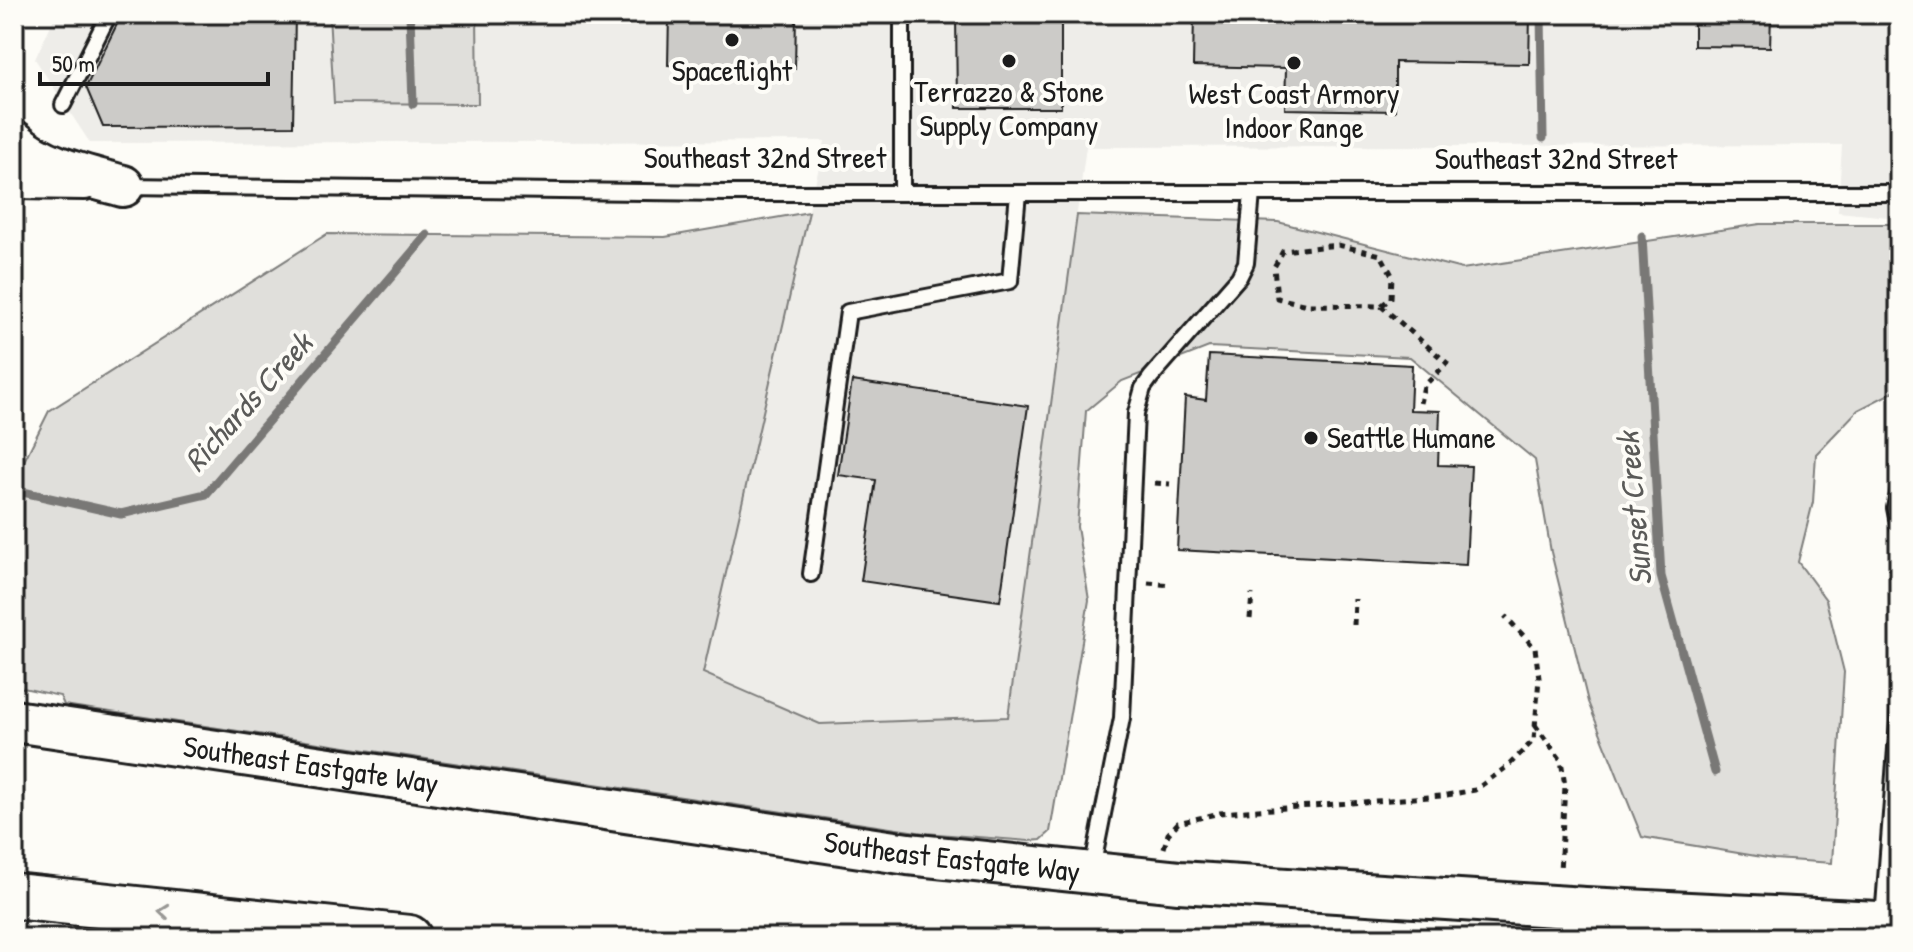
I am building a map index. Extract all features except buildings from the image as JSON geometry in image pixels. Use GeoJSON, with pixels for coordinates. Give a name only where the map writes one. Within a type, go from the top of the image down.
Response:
{"type":"FeatureCollection","features":[{"type":"Feature","properties":{"kind":"highway"},"geometry":{"type":"LineString","coordinates":[[14,896],[409,938]]}},
{"type":"Feature","properties":{"kind":"main road"},"geometry":{"type":"LineString","coordinates":[[14,141],[35,156],[54,164],[123,186]]}},
{"type":"Feature","properties":{"kind":"main road","name":"Southeast Eastgate Way"},"geometry":{"type":"LineString","coordinates":[[14,721],[847,845],[1092,873],[1257,887],[1891,923]]}},
{"type":"Feature","properties":{"kind":"street","name":"Southeast 32nd Street"},"geometry":{"type":"LineString","coordinates":[[14,184],[123,186]]}},
{"type":"Feature","properties":{"kind":"lane"},"geometry":{"type":"LineString","coordinates":[[63,105],[109,14]]}},
{"type":"Feature","properties":{"kind":"lane"},"geometry":{"type":"LineString","coordinates":[[902,14],[902,193]]}},
{"type":"Feature","properties":{"kind":"lane","name":"Southeast 32nd Street"},"geometry":{"type":"LineString","coordinates":[[123,186],[902,193],[1899,193]]}},
{"type":"Feature","properties":{"kind":"lane"},"geometry":{"type":"LineString","coordinates":[[811,574],[848,312],[1010,281],[1018,193]]}},
{"type":"Feature","properties":{"kind":"lane"},"geometry":{"type":"LineString","coordinates":[[1092,873],[1122,718],[1136,413],[1143,388],[1151,377],[1239,277],[1246,263],[1252,193]]}},
{"type":"Feature","properties":{"kind":"lane"},"geometry":{"type":"LineString","coordinates":[[1899,490],[1895,508],[1899,528]]}},
{"type":"Feature","properties":{"kind":"lane"},"geometry":{"type":"LineString","coordinates":[[1891,923],[1899,709]]}},
{"type":"Feature","properties":{"kind":"path"},"geometry":{"type":"LineString","coordinates":[[1381,306],[1391,298],[1392,275],[1381,255],[1338,245],[1283,251],[1274,267],[1277,298],[1307,305],[1381,306],[1447,363],[1424,386],[1420,403]]}},
{"type":"Feature","properties":{"kind":"path"},"geometry":{"type":"LineString","coordinates":[[1250,619],[1252,594]]}},
{"type":"Feature","properties":{"kind":"path"},"geometry":{"type":"LineString","coordinates":[[1354,625],[1355,599]]}},
{"type":"Feature","properties":{"kind":"path"},"geometry":{"type":"LineString","coordinates":[[1164,849],[1168,834],[1178,823],[1220,813],[1441,796],[1475,790],[1508,766],[1534,740],[1539,678],[1535,648],[1505,616]]}},
{"type":"Feature","properties":{"kind":"path"},"geometry":{"type":"LineString","coordinates":[[1535,725],[1561,760],[1565,786],[1560,871]]}},
{"type":"Feature","properties":{"kind":"shaded area"},"geometry":{"type":"Polygon","coordinates":[[[56,14],[1899,14],[1899,218],[1838,212],[1842,145],[1086,147],[1008,718],[820,724],[702,673],[825,141],[90,143],[35,59],[56,14]]]}},
{"type":"Feature","properties":{"kind":"shaded area"},"geometry":{"type":"Polygon","coordinates":[[[329,14],[477,14],[478,104],[334,103],[329,14]]]}},
{"type":"Feature","properties":{"kind":"shaded area"},"geometry":{"type":"Polygon","coordinates":[[[809,212],[703,673],[820,724],[1008,717],[1077,215],[1278,222],[1462,269],[1760,224],[1899,224],[1899,389],[1858,410],[1816,454],[1813,502],[1798,562],[1826,600],[1844,672],[1832,863],[1774,859],[1642,837],[1588,702],[1551,552],[1535,460],[1410,357],[1209,347],[1122,381],[1086,411],[1077,527],[1089,600],[1050,832],[1041,840],[924,833],[64,705],[60,696],[14,686],[14,481],[49,411],[327,234],[665,237],[809,212]]]}},
{"type":"Feature","properties":{"kind":"waterway","name":"Richards Creek"},"geometry":{"type":"LineString","coordinates":[[410,14],[413,104]]}},
{"type":"Feature","properties":{"kind":"waterway","name":"Sunset Creek"},"geometry":{"type":"LineString","coordinates":[[1541,14],[1543,138]]}},
{"type":"Feature","properties":{"kind":"waterway","name":"Richards Creek"},"geometry":{"type":"LineString","coordinates":[[14,490],[121,514],[206,494],[427,235]]}},
{"type":"Feature","properties":{"kind":"waterway","name":"Sunset Creek"},"geometry":{"type":"LineString","coordinates":[[1642,236],[1661,576],[1715,772]]}},
{"type":"Feature","properties":{"kind":"place","name":"Spaceflight"},"geometry":{"type":"Point","coordinates":[732,40]}},
{"type":"Feature","properties":{"kind":"place","name":"Terrazzo & Stone Supply Company"},"geometry":{"type":"Point","coordinates":[1009,61]}},
{"type":"Feature","properties":{"kind":"place","name":"West Coast Armory Indoor Range"},"geometry":{"type":"Point","coordinates":[1294,63]}},
{"type":"Feature","properties":{"kind":"place","name":"Seattle Humane"},"geometry":{"type":"Point","coordinates":[1311,438]}}]}
